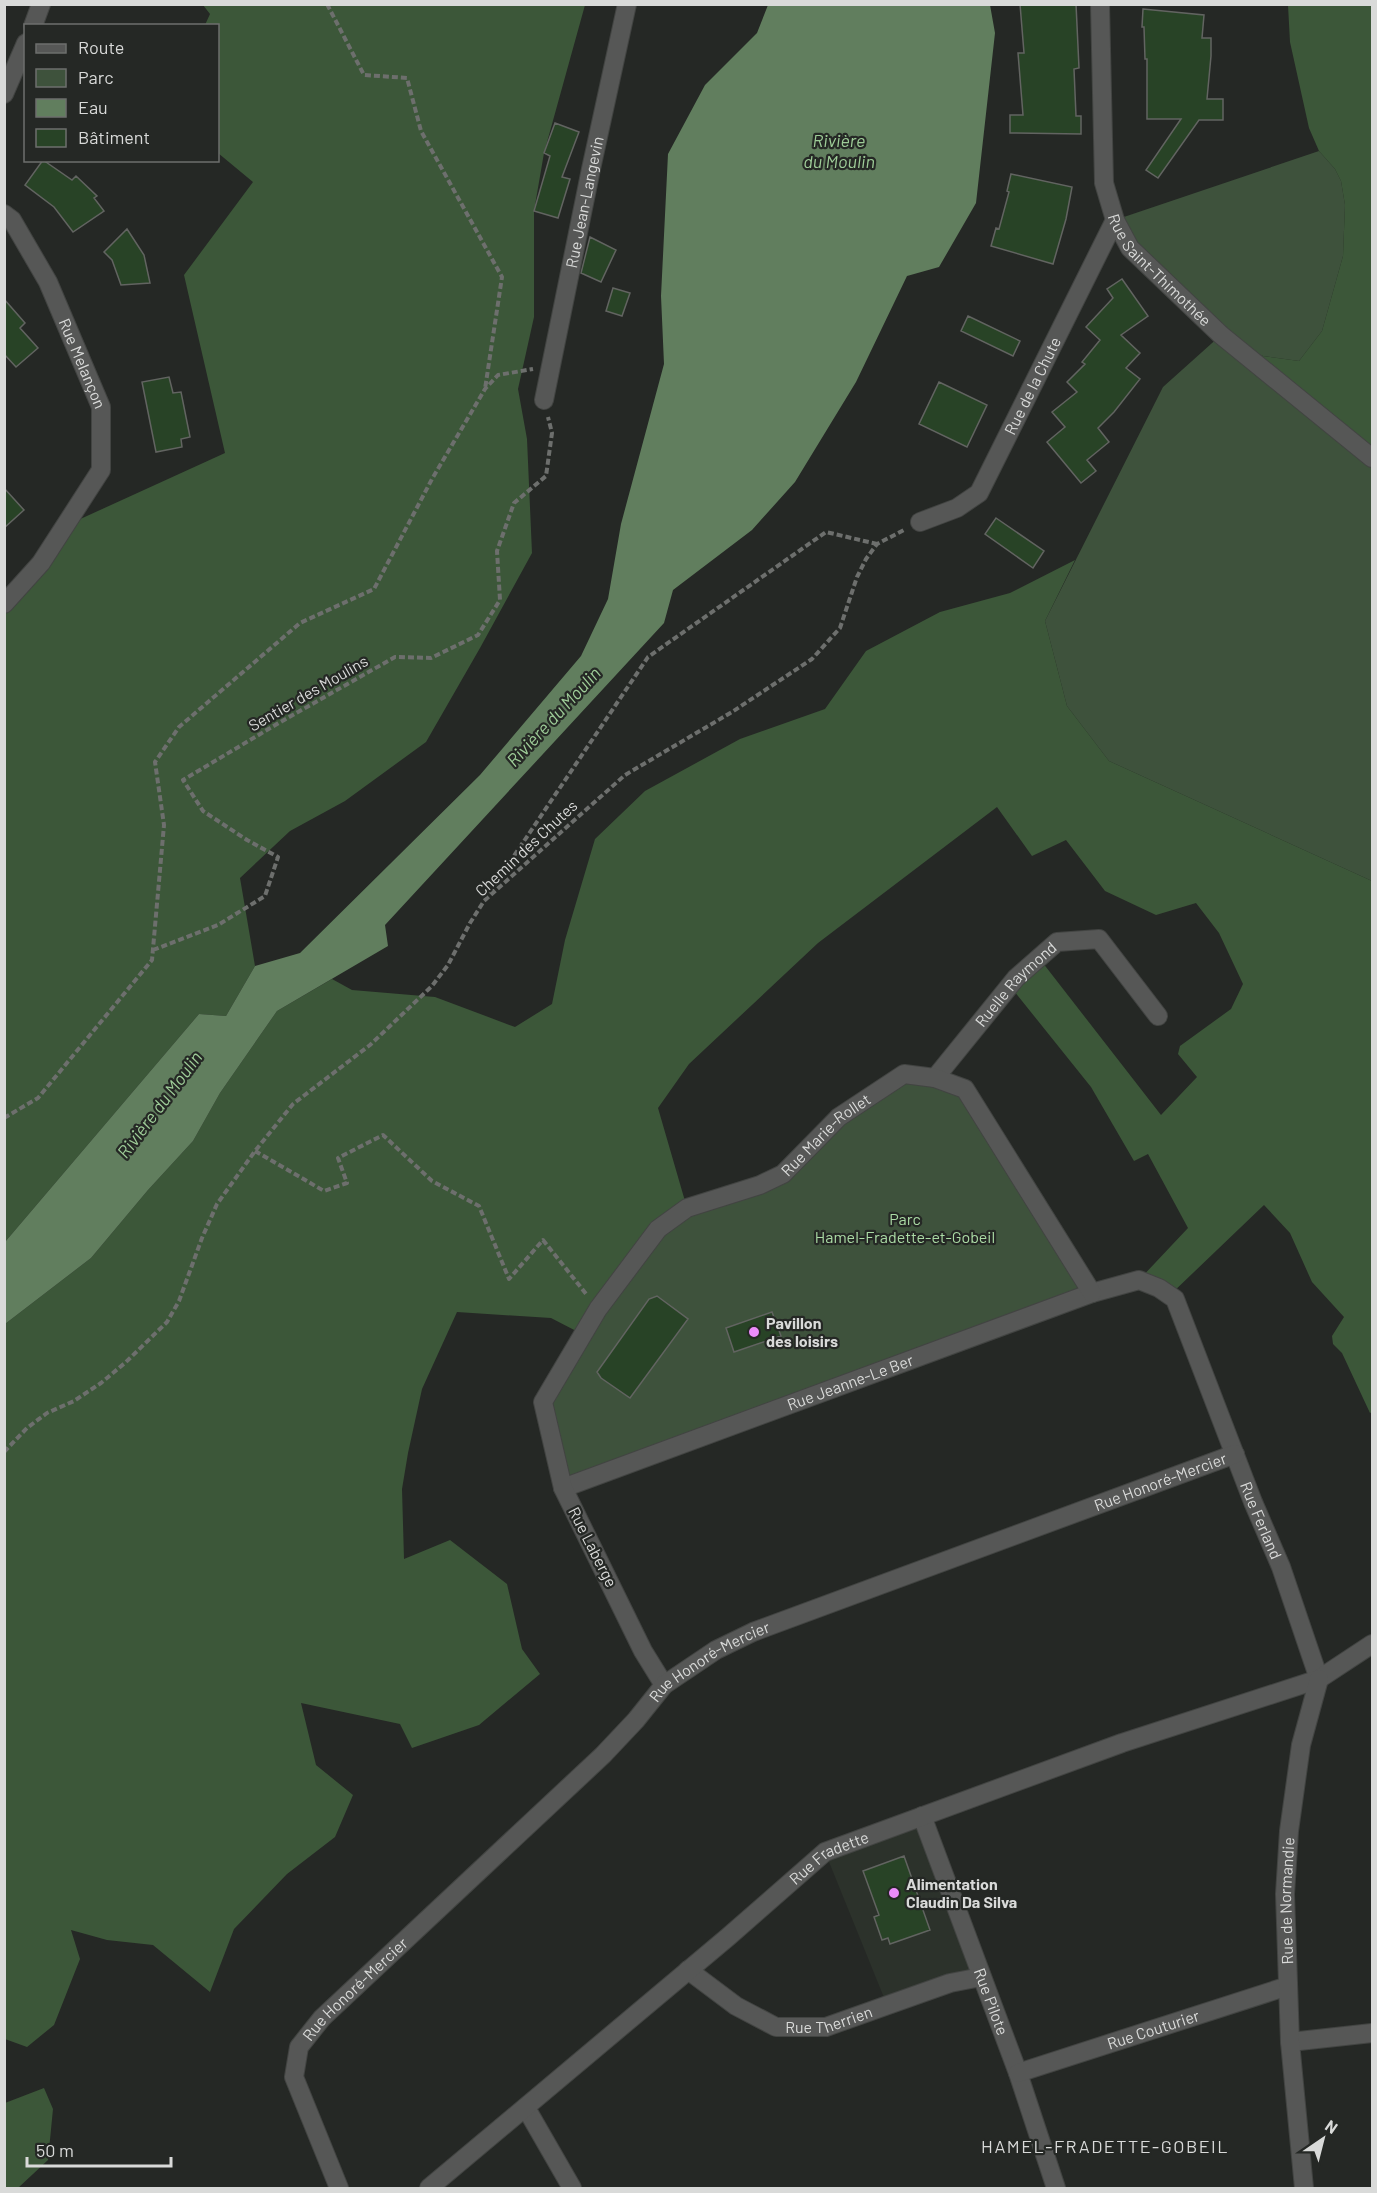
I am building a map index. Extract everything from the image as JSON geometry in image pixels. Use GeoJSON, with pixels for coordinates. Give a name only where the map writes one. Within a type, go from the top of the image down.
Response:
{"type":"FeatureCollection","features":[{"type":"Feature","properties":{"kind":"street"},"geometry":{"type":"LineString","coordinates":[[34,24],[41,4]]}},
{"type":"Feature","properties":{"kind":"street","name":"Rue Jean-Langevin"},"geometry":{"type":"LineString","coordinates":[[544,400],[627,4]]}},
{"type":"Feature","properties":{"kind":"street","name":"Rue Saint-Thimothée"},"geometry":{"type":"LineString","coordinates":[[1100,4],[1104,183],[1114,220],[1130,248],[1221,334],[1372,458]]}},
{"type":"Feature","properties":{"kind":"street"},"geometry":{"type":"LineString","coordinates":[[4,94],[24,48]]}},
{"type":"Feature","properties":{"kind":"street","name":"Rue Melançon"},"geometry":{"type":"LineString","coordinates":[[4,214],[12,220],[48,282],[101,407],[101,471],[41,563],[4,604]]}},
{"type":"Feature","properties":{"kind":"street","name":"Rue de la Chute"},"geometry":{"type":"LineString","coordinates":[[921,522],[957,508],[979,493],[1114,220]]}},
{"type":"Feature","properties":{"kind":"street","name":"Ruelle Raymond"},"geometry":{"type":"LineString","coordinates":[[935,1078],[1016,978],[1057,942],[1099,939],[1158,1016]]}},
{"type":"Feature","properties":{"kind":"street","name":"Rue Marie-Rollet"},"geometry":{"type":"LineString","coordinates":[[543,1402],[598,1309],[658,1228],[687,1208],[760,1185],[783,1174],[838,1117],[904,1074],[935,1078],[965,1089],[1092,1293]]}},
{"type":"Feature","properties":{"kind":"street","name":"Rue Jeanne-Le Ber"},"geometry":{"type":"LineString","coordinates":[[563,1488],[1092,1293],[1139,1280]]}},
{"type":"Feature","properties":{"kind":"street","name":"Rue Ferland"},"geometry":{"type":"LineString","coordinates":[[1139,1280],[1159,1287],[1175,1299],[1281,1567],[1318,1679]]}},
{"type":"Feature","properties":{"kind":"street","name":"Rue Laberge"},"geometry":{"type":"LineString","coordinates":[[543,1402],[563,1488],[643,1651],[663,1685]]}},
{"type":"Feature","properties":{"kind":"street","name":"Rue Honoré-Mercier"},"geometry":{"type":"LineString","coordinates":[[339,2188],[294,2077],[299,2047],[322,2018],[603,1755],[636,1720],[663,1685],[716,1650],[753,1632],[1235,1454]]}},
{"type":"Feature","properties":{"kind":"street"},"geometry":{"type":"LineString","coordinates":[[1318,1679],[1372,1644]]}},
{"type":"Feature","properties":{"kind":"street","name":"Rue Fradette"},"geometry":{"type":"LineString","coordinates":[[429,2188],[825,1852],[1122,1743],[1318,1679]]}},
{"type":"Feature","properties":{"kind":"street","name":"Rue de Normandie"},"geometry":{"type":"LineString","coordinates":[[1304,2188],[1290,2042],[1286,1894],[1288,1831],[1301,1745],[1318,1679]]}},
{"type":"Feature","properties":{"kind":"street","name":"Rue Pilote"},"geometry":{"type":"LineString","coordinates":[[922,1816],[1018,2073],[1056,2188]]}},
{"type":"Feature","properties":{"kind":"street","name":"Rue Therrien"},"geometry":{"type":"LineString","coordinates":[[688,1970],[736,2006],[776,2026],[826,2027],[950,1983],[981,1977]]}},
{"type":"Feature","properties":{"kind":"street","name":"Rue Couturier"},"geometry":{"type":"LineString","coordinates":[[1018,2073],[1288,1986]]}},
{"type":"Feature","properties":{"kind":"street"},"geometry":{"type":"LineString","coordinates":[[1290,2042],[1372,2033]]}},
{"type":"Feature","properties":{"kind":"street"},"geometry":{"type":"LineString","coordinates":[[526,2108],[572,2188]]}},
{"type":"Feature","properties":{"kind":"path"},"geometry":{"type":"LineString","coordinates":[[327,4],[364,75],[407,78],[421,131],[502,277],[484,389]]}},
{"type":"Feature","properties":{"kind":"path"},"geometry":{"type":"LineString","coordinates":[[4,1118],[38,1098],[152,960],[164,825],[155,762],[179,727],[300,623],[374,589],[432,479],[484,389],[498,375],[551,365]]}},
{"type":"Feature","properties":{"kind":"path","name":"Sentier des Moulins"},"geometry":{"type":"LineString","coordinates":[[153,950],[218,925],[265,896],[278,857],[203,811],[183,780],[395,657],[431,658],[478,635],[500,600],[497,551],[514,504],[546,476],[552,433],[544,400]]}},
{"type":"Feature","properties":{"kind":"path"},"geometry":{"type":"LineString","coordinates":[[484,901],[648,657],[826,532],[877,544],[921,522]]}},
{"type":"Feature","properties":{"kind":"path","name":"Chemin des Chutes"},"geometry":{"type":"LineString","coordinates":[[4,1452],[27,1428],[47,1413],[74,1401],[101,1383],[167,1322],[179,1301],[202,1238],[218,1204],[255,1151],[293,1104],[370,1046],[432,986],[448,965],[470,922],[484,901],[625,775],[732,712],[812,659],[840,628],[857,577],[877,544]]}},
{"type":"Feature","properties":{"kind":"path"},"geometry":{"type":"LineString","coordinates":[[255,1151],[324,1191],[347,1183],[338,1158],[383,1136],[432,1181],[479,1206],[509,1279],[543,1240],[598,1309]]}},
{"type":"Feature","properties":{"kind":"shaded area"},"geometry":{"type":"Polygon","coordinates":[[[203,5],[585,5],[544,153],[534,211],[534,317],[518,389],[527,439],[532,553],[426,742],[345,801],[290,831],[240,878],[255,966],[226,1016],[199,1014],[5,1242],[5,604],[65,526],[225,453],[184,275],[253,182],[219,154],[219,24],[205,24],[210,14],[203,5]]]}},
{"type":"Feature","properties":{"kind":"shaded area"},"geometry":{"type":"Polygon","coordinates":[[[1288,5],[1372,5],[1372,458],[1221,335],[1263,356],[1299,361],[1322,331],[1343,256],[1345,205],[1341,181],[1335,169],[1319,151],[1309,128],[1290,42],[1288,5]]]}},
{"type":"Feature","properties":{"kind":"shaded area"},"geometry":{"type":"Polygon","coordinates":[[[1075,560],[1045,621],[1067,706],[1109,761],[1372,881],[1372,1412],[1370,1413],[1342,1353],[1333,1344],[1332,1336],[1344,1317],[1312,1282],[1290,1233],[1264,1205],[1170,1295],[1139,1280],[1188,1228],[1148,1154],[1134,1161],[1091,1087],[1010,986],[1039,958],[1161,1115],[1197,1077],[1178,1054],[1180,1046],[1231,1009],[1243,984],[1219,933],[1196,903],[1156,915],[1105,891],[1066,840],[1032,856],[997,807],[818,943],[689,1064],[658,1108],[687,1208],[658,1229],[582,1334],[551,1318],[457,1312],[422,1389],[408,1453],[402,1489],[404,1559],[450,1540],[507,1584],[522,1649],[540,1674],[479,1725],[412,1748],[400,1724],[301,1703],[316,1765],[353,1795],[335,1837],[287,1874],[234,1929],[210,1992],[153,1945],[107,1940],[71,1930],[80,1959],[54,2025],[27,2047],[5,2039],[5,1324],[91,1258],[193,1141],[220,1093],[277,1011],[332,979],[352,990],[435,997],[515,1027],[552,1004],[565,940],[595,839],[645,791],[740,739],[825,709],[866,651],[940,612],[1010,593],[1075,560]]]}},
{"type":"Feature","properties":{"kind":"shaded area"},"geometry":{"type":"Polygon","coordinates":[[[922,1816],[981,1977],[887,2005],[825,1852],[922,1816]]]}},
{"type":"Feature","properties":{"kind":"shaded area"},"geometry":{"type":"Polygon","coordinates":[[[44,2088],[53,2109],[48,2160],[18,2188],[5,2188],[5,2103],[44,2088]]]}},
{"type":"Feature","properties":{"kind":"green space"},"geometry":{"type":"Polygon","coordinates":[[[1319,151],[1335,169],[1341,181],[1345,205],[1343,256],[1322,331],[1299,361],[1263,356],[1225,337],[1372,458],[1372,881],[1109,761],[1067,706],[1045,621],[1163,387],[1221,335],[1115,220],[1319,151]]]}},
{"type":"Feature","properties":{"kind":"green space","name":"Parc Hamel-Fradette-et-Gobeil"},"geometry":{"type":"Polygon","coordinates":[[[904,1074],[965,1089],[1092,1293],[563,1488],[543,1402],[658,1229],[760,1185],[904,1074]]]}},
{"type":"Feature","properties":{"kind":"water","name":"Rivière du Moulin"},"geometry":{"type":"Polygon","coordinates":[[[768,5],[990,5],[995,33],[976,203],[939,267],[907,276],[856,382],[795,482],[752,530],[673,590],[664,623],[385,925],[388,946],[277,1011],[220,1093],[193,1141],[91,1258],[5,1324],[5,1242],[199,1014],[226,1016],[255,966],[300,953],[480,775],[581,656],[608,599],[621,524],[664,364],[661,296],[668,154],[705,85],[757,33],[768,5]]]}},
{"type":"Feature","properties":{"kind":"building"},"geometry":{"type":"Polygon","coordinates":[[[1020,4],[1076,4],[1079,68],[1074,69],[1076,116],[1081,116],[1081,134],[1010,133],[1010,115],[1023,115],[1018,53],[1024,53],[1020,4]]]}},
{"type":"Feature","properties":{"kind":"building"},"geometry":{"type":"Polygon","coordinates":[[[1143,9],[1204,15],[1202,38],[1211,38],[1207,99],[1223,99],[1223,120],[1199,120],[1158,178],[1146,170],[1181,119],[1147,119],[1147,59],[1145,59],[1144,27],[1142,27],[1143,9]]]}},
{"type":"Feature","properties":{"kind":"building"},"geometry":{"type":"Polygon","coordinates":[[[555,123],[579,132],[562,177],[570,179],[558,218],[534,211],[550,156],[544,153],[555,123]]]}},
{"type":"Feature","properties":{"kind":"building"},"geometry":{"type":"Polygon","coordinates":[[[42,162],[46,162],[72,180],[76,176],[97,196],[94,198],[104,211],[73,232],[54,207],[25,185],[42,162]]]}},
{"type":"Feature","properties":{"kind":"building"},"geometry":{"type":"Polygon","coordinates":[[[1011,174],[1072,187],[1066,219],[1053,264],[991,246],[996,228],[999,229],[1009,192],[1007,191],[1011,174]]]}},
{"type":"Feature","properties":{"kind":"building"},"geometry":{"type":"Polygon","coordinates":[[[127,229],[144,255],[150,283],[121,285],[112,260],[104,252],[127,229]]]}},
{"type":"Feature","properties":{"kind":"building"},"geometry":{"type":"Polygon","coordinates":[[[590,237],[616,250],[601,282],[581,273],[590,237]]]}},
{"type":"Feature","properties":{"kind":"building"},"geometry":{"type":"Polygon","coordinates":[[[1122,279],[1148,316],[1121,335],[1140,353],[1126,368],[1140,379],[1098,428],[1109,442],[1087,460],[1096,471],[1081,483],[1047,442],[1065,427],[1052,412],[1077,392],[1067,382],[1085,364],[1082,362],[1100,340],[1086,327],[1113,298],[1107,289],[1122,279]]]}},
{"type":"Feature","properties":{"kind":"building"},"geometry":{"type":"Polygon","coordinates":[[[613,288],[630,293],[622,316],[606,311],[613,288]]]}},
{"type":"Feature","properties":{"kind":"building"},"geometry":{"type":"Polygon","coordinates":[[[4,299],[25,323],[20,328],[38,348],[16,367],[4,354],[4,299]]]}},
{"type":"Feature","properties":{"kind":"building"},"geometry":{"type":"Polygon","coordinates":[[[968,316],[1020,341],[1013,356],[961,331],[968,316]]]}},
{"type":"Feature","properties":{"kind":"building"},"geometry":{"type":"Polygon","coordinates":[[[169,377],[173,393],[181,392],[190,437],[181,439],[182,447],[156,452],[142,382],[169,377]]]}},
{"type":"Feature","properties":{"kind":"building"},"geometry":{"type":"Polygon","coordinates":[[[939,382],[987,405],[967,447],[919,424],[939,382]]]}},
{"type":"Feature","properties":{"kind":"building"},"geometry":{"type":"Polygon","coordinates":[[[4,488],[24,510],[4,528],[4,488]]]}},
{"type":"Feature","properties":{"kind":"building"},"geometry":{"type":"Polygon","coordinates":[[[996,518],[1044,551],[1033,568],[985,534],[996,518]]]}},
{"type":"Feature","properties":{"kind":"building"},"geometry":{"type":"Polygon","coordinates":[[[657,1296],[688,1319],[630,1398],[601,1378],[597,1372],[649,1299],[657,1296]]]}},
{"type":"Feature","properties":{"kind":"building","name":"Pavillon des loisirs"},"geometry":{"type":"Polygon","coordinates":[[[772,1312],[781,1336],[734,1352],[726,1328],[772,1312]]]}},
{"type":"Feature","properties":{"kind":"building","name":"Alimentation Claudin Da Silva"},"geometry":{"type":"Polygon","coordinates":[[[904,1856],[930,1930],[890,1944],[888,1938],[882,1940],[874,1917],[879,1915],[863,1871],[904,1856]]]}},
{"type":"Feature","properties":{"kind":"place","name":"Pavillon des loisirs"},"geometry":{"type":"Point","coordinates":[754,1332]}},
{"type":"Feature","properties":{"kind":"place","name":"Alimentation Claudin Da Silva"},"geometry":{"type":"Point","coordinates":[894,1893]}},
{"type":"Feature","properties":{"kind":"district","name":"HAMEL-FRADETTE-GOBEIL"},"geometry":{"type":"Point","coordinates":[1105,2147]}}]}
